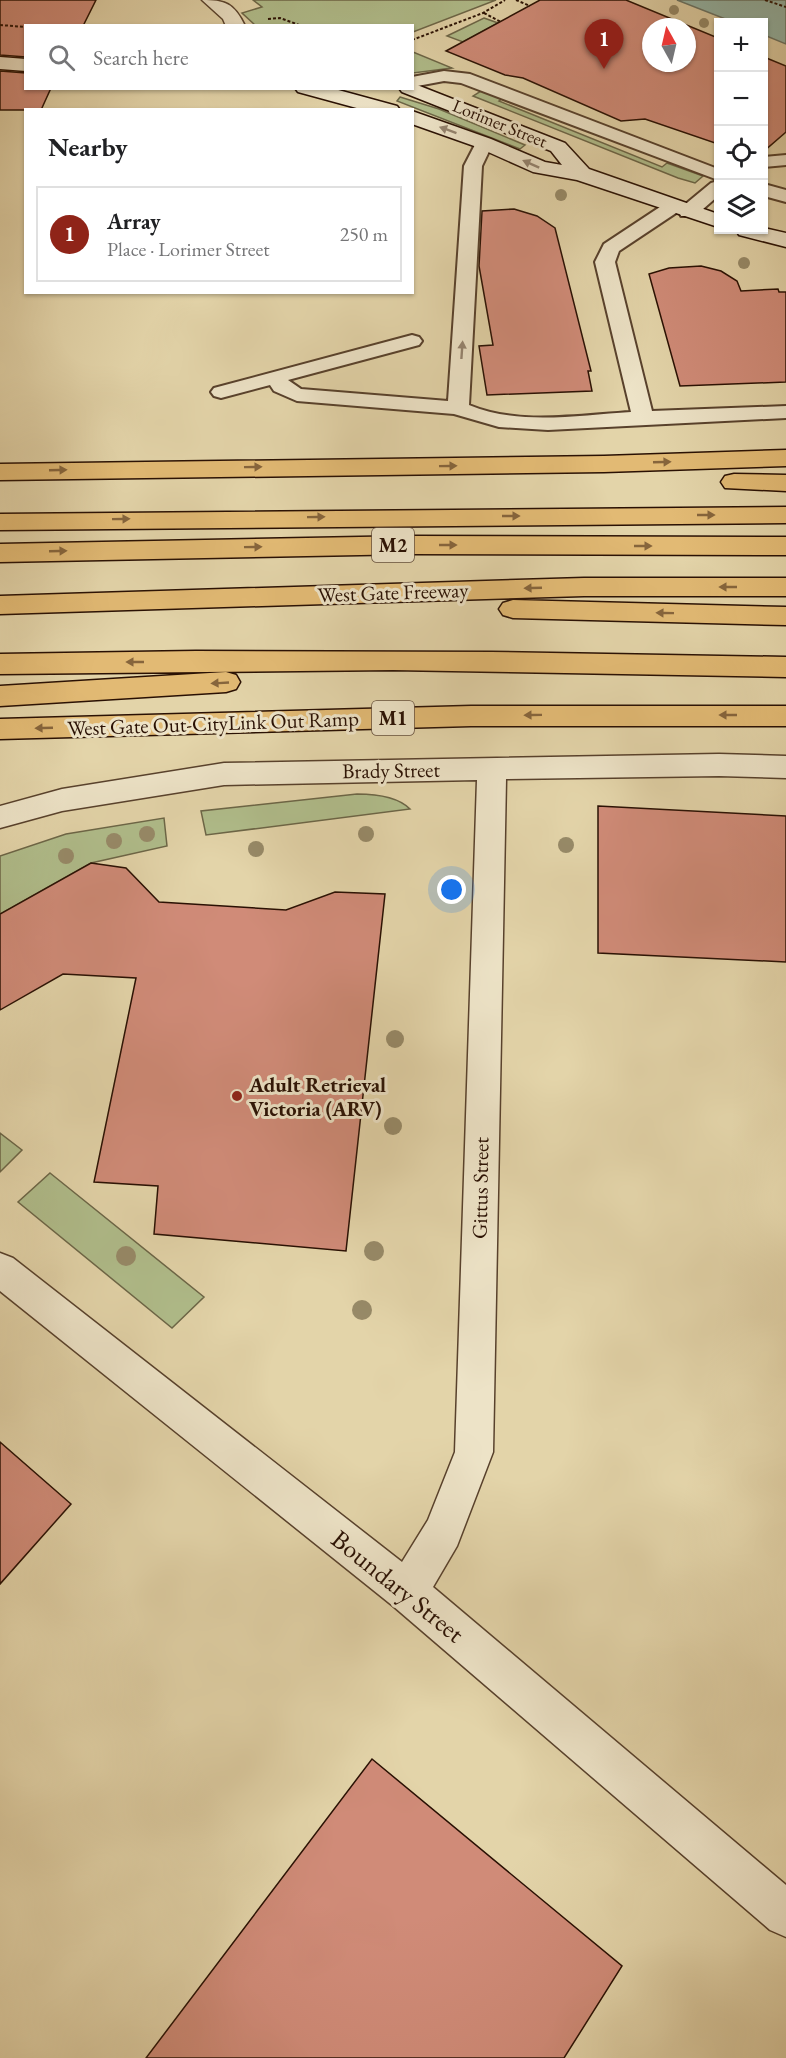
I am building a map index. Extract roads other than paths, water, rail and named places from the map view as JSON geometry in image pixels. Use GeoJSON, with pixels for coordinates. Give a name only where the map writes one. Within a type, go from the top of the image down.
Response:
{"type":"FeatureCollection","features":[{"type":"Feature","properties":{"kind":"highway"},"geometry":{"type":"LineString","coordinates":[[0,472],[604,464],[786,458]]}},
{"type":"Feature","properties":{"kind":"highway"},"geometry":{"type":"LineString","coordinates":[[0,494],[786,482]]}},
{"type":"Feature","properties":{"kind":"highway"},"geometry":{"type":"LineString","coordinates":[[0,522],[334,517],[786,515]]}},
{"type":"Feature","properties":{"kind":"highway","name":"M2"},"geometry":{"type":"LineString","coordinates":[[0,553],[402,545],[786,546]]}},
{"type":"Feature","properties":{"kind":"highway","name":"West Gate Freeway"},"geometry":{"type":"LineString","coordinates":[[0,604],[585,586],[786,587]]}},
{"type":"Feature","properties":{"kind":"highway"},"geometry":{"type":"LineString","coordinates":[[118,600],[786,616]]}},
{"type":"Feature","properties":{"kind":"highway"},"geometry":{"type":"LineString","coordinates":[[0,696],[593,662]]}},
{"type":"Feature","properties":{"kind":"highway"},"geometry":{"type":"LineString","coordinates":[[0,664],[593,662],[786,667]]}},
{"type":"Feature","properties":{"kind":"highway","name":"West Gate Out-CityLink Out Ramp"},"geometry":{"type":"LineString","coordinates":[[0,729],[471,716],[786,716]]}},
{"type":"Feature","properties":{"kind":"street"},"geometry":{"type":"LineString","coordinates":[[211,0],[231,16],[235,24]]}},
{"type":"Feature","properties":{"kind":"street"},"geometry":{"type":"LineString","coordinates":[[0,63],[24,65]]}},
{"type":"Feature","properties":{"kind":"street"},"geometry":{"type":"LineString","coordinates":[[313,90],[382,108]]}},
{"type":"Feature","properties":{"kind":"street","name":"Lorimer Street"},"geometry":{"type":"LineString","coordinates":[[414,90],[558,147],[581,174]]}},
{"type":"Feature","properties":{"kind":"street","name":"Lorimer Street"},"geometry":{"type":"LineString","coordinates":[[414,118],[484,143],[540,168],[581,174],[714,220]]}},
{"type":"Feature","properties":{"kind":"street"},"geometry":{"type":"LineString","coordinates":[[763,234],[786,240]]}},
{"type":"Feature","properties":{"kind":"street","name":"Brady Street"},"geometry":{"type":"LineString","coordinates":[[0,818],[62,800],[224,774],[719,765],[786,767]]}},
{"type":"Feature","properties":{"kind":"street","name":"Gittus Street"},"geometry":{"type":"LineString","coordinates":[[407,1592],[442,1532],[474,1452],[492,768]]}},
{"type":"Feature","properties":{"kind":"street","name":"Boundary Street"},"geometry":{"type":"LineString","coordinates":[[0,1269],[407,1592],[786,1914]]}},
{"type":"Feature","properties":{"kind":"lane"},"geometry":{"type":"LineString","coordinates":[[414,82],[444,76],[464,78],[714,173]]}},
{"type":"Feature","properties":{"kind":"lane"},"geometry":{"type":"LineString","coordinates":[[458,408],[473,166],[484,143]]}},
{"type":"Feature","properties":{"kind":"lane"},"geometry":{"type":"LineString","coordinates":[[768,162],[786,160]]}},
{"type":"Feature","properties":{"kind":"lane"},"geometry":{"type":"LineString","coordinates":[[643,418],[605,262],[611,248],[714,189]]}},
{"type":"Feature","properties":{"kind":"lane"},"geometry":{"type":"LineString","coordinates":[[768,191],[786,196]]}},
{"type":"Feature","properties":{"kind":"lane"},"geometry":{"type":"LineString","coordinates":[[221,392],[412,341]]}},
{"type":"Feature","properties":{"kind":"lane"},"geometry":{"type":"LineString","coordinates":[[276,377],[286,391],[308,397],[458,408],[480,419],[505,423],[786,412]]}},
{"type":"Feature","properties":{"kind":"place","name":"Array"},"geometry":{"type":"Point","coordinates":[604,69]}},
{"type":"Feature","properties":{"kind":"place","name":"Adult Retrieval Victoria (ARV)"},"geometry":{"type":"Point","coordinates":[237,1096]}}]}
